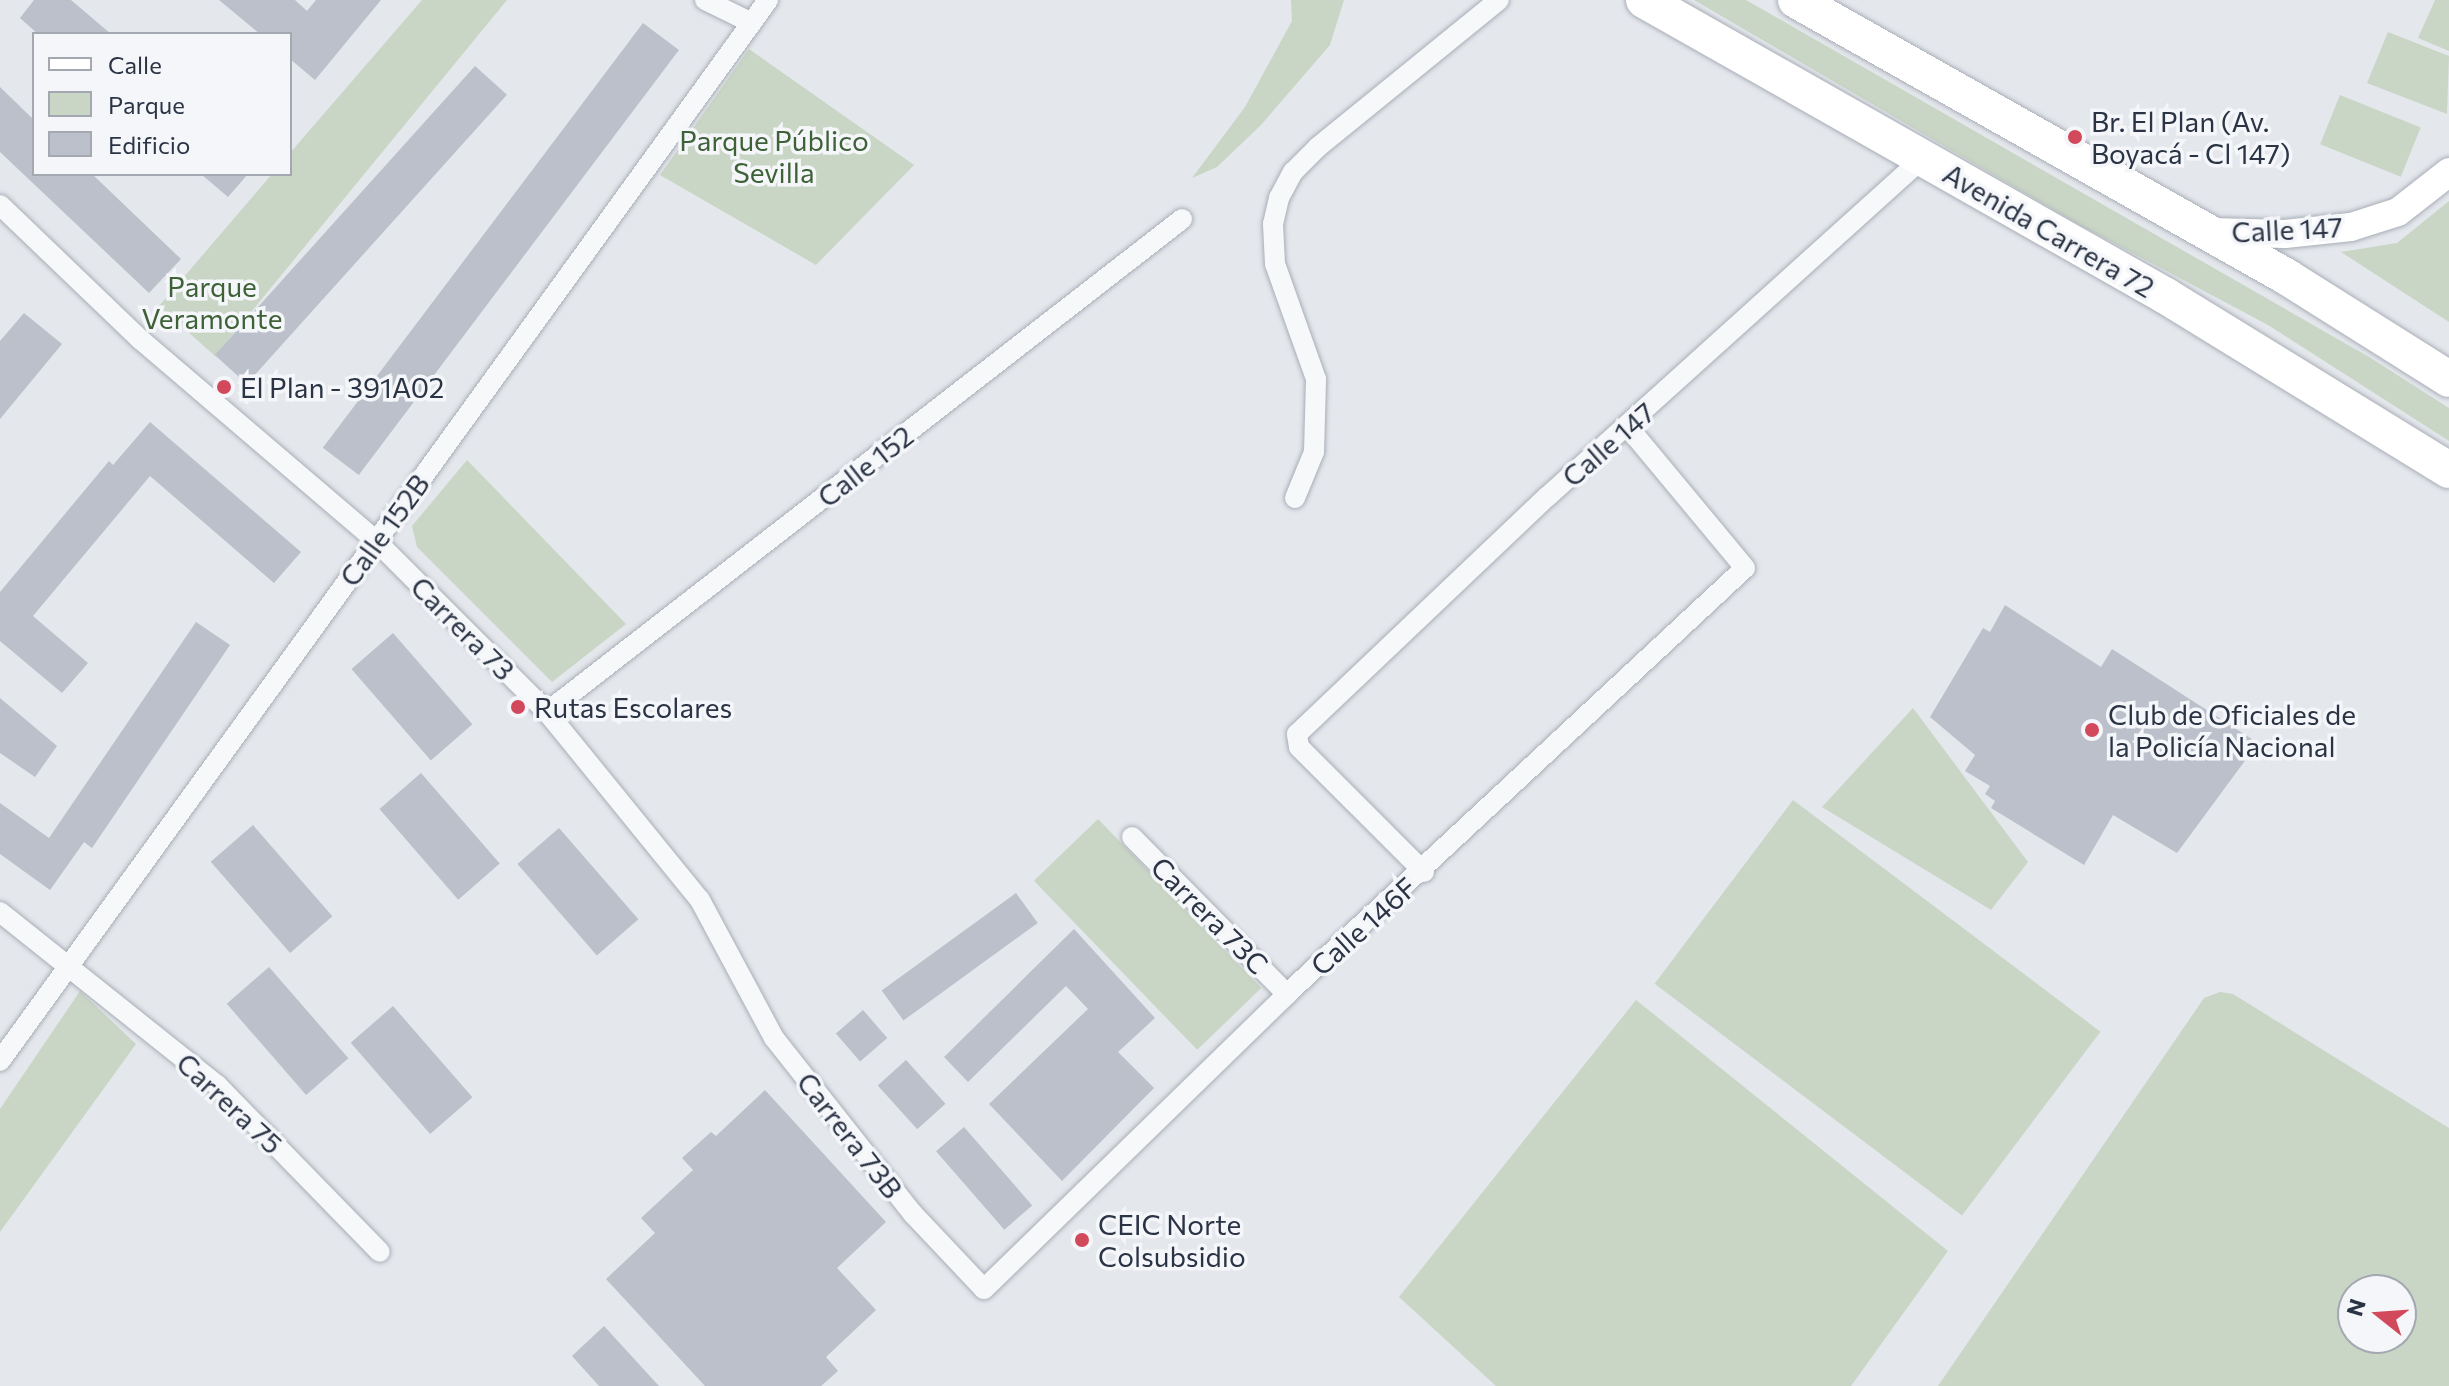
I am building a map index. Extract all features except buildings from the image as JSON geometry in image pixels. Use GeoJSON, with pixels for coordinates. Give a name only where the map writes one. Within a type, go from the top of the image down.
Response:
{"type":"FeatureCollection","features":[{"type":"Feature","properties":{"kind":"highway","name":"Avenida Carrera 72"},"geometry":{"type":"LineString","coordinates":[[1644,0],[2166,296],[2449,470]]}},
{"type":"Feature","properties":{"kind":"highway"},"geometry":{"type":"LineString","coordinates":[[1796,0],[2205,232],[2449,379]]}},
{"type":"Feature","properties":{"kind":"main road","name":"Calle 147"},"geometry":{"type":"LineString","coordinates":[[2205,232],[2285,234],[2351,227],[2398,212],[2449,172]]}},
{"type":"Feature","properties":{"kind":"street"},"geometry":{"type":"LineString","coordinates":[[705,0],[752,23]]}},
{"type":"Feature","properties":{"kind":"street","name":"Calle 152B"},"geometry":{"type":"LineString","coordinates":[[0,1061],[768,0]]}},
{"type":"Feature","properties":{"kind":"street"},"geometry":{"type":"LineString","coordinates":[[1295,498],[1314,452],[1316,379],[1275,264],[1273,224],[1279,198],[1293,172],[1318,147],[1499,0]]}},
{"type":"Feature","properties":{"kind":"street","name":"Calle 147"},"geometry":{"type":"LineString","coordinates":[[1424,872],[1299,747],[1297,734],[1923,158]]}},
{"type":"Feature","properties":{"kind":"street","name":"Carrera 73"},"geometry":{"type":"LineString","coordinates":[[0,205],[141,340],[376,541],[547,712],[700,900],[735,967]]}},
{"type":"Feature","properties":{"kind":"street","name":"Calle 152"},"geometry":{"type":"LineString","coordinates":[[547,712],[1182,219]]}},
{"type":"Feature","properties":{"kind":"street","name":"Calle 146F"},"geometry":{"type":"LineString","coordinates":[[984,1289],[1287,994],[1424,872],[1745,568],[1628,427]]}},
{"type":"Feature","properties":{"kind":"street","name":"Carrera 73C"},"geometry":{"type":"LineString","coordinates":[[1132,837],[1287,994]]}},
{"type":"Feature","properties":{"kind":"street","name":"Carrera 75"},"geometry":{"type":"LineString","coordinates":[[0,912],[70,963],[217,1085],[380,1252]]}},
{"type":"Feature","properties":{"kind":"street","name":"Carrera 73B"},"geometry":{"type":"LineString","coordinates":[[735,967],[774,1038],[913,1214],[984,1289]]}},
{"type":"Feature","properties":{"kind":"green space","name":"Parque Veramonte"},"geometry":{"type":"Polygon","coordinates":[[[422,0],[507,0],[215,356],[159,306],[270,176],[292,176],[292,151],[422,0]]]}},
{"type":"Feature","properties":{"kind":"green space"},"geometry":{"type":"Polygon","coordinates":[[[1291,0],[1344,0],[1330,45],[1261,125],[1217,167],[1192,178],[1245,107],[1292,21],[1291,0]]]}},
{"type":"Feature","properties":{"kind":"green space"},"geometry":{"type":"Polygon","coordinates":[[[1694,0],[1746,0],[2369,357],[2449,408],[2449,441],[2268,325],[2076,223],[1694,0]]]}},
{"type":"Feature","properties":{"kind":"green space"},"geometry":{"type":"Polygon","coordinates":[[[2435,0],[2449,0],[2449,51],[2418,38],[2435,0]]]}},
{"type":"Feature","properties":{"kind":"green space"},"geometry":{"type":"Polygon","coordinates":[[[2388,32],[2449,56],[2447,114],[2367,83],[2388,32]]]}},
{"type":"Feature","properties":{"kind":"green space","name":"Parque Público Sevilla"},"geometry":{"type":"Polygon","coordinates":[[[749,49],[914,165],[816,265],[660,175],[749,49]]]}},
{"type":"Feature","properties":{"kind":"green space"},"geometry":{"type":"Polygon","coordinates":[[[2340,95],[2421,128],[2401,177],[2320,144],[2340,95]]]}},
{"type":"Feature","properties":{"kind":"green space"},"geometry":{"type":"Polygon","coordinates":[[[2449,201],[2449,322],[2341,252],[2397,243],[2449,201]]]}},
{"type":"Feature","properties":{"kind":"green space"},"geometry":{"type":"Polygon","coordinates":[[[467,460],[626,624],[552,682],[417,547],[412,526],[467,460]]]}},
{"type":"Feature","properties":{"kind":"green space"},"geometry":{"type":"Polygon","coordinates":[[[1913,708],[2028,862],[1991,910],[1822,807],[1913,708]]]}},
{"type":"Feature","properties":{"kind":"green space"},"geometry":{"type":"Polygon","coordinates":[[[1793,800],[2100,1032],[1962,1215],[1655,984],[1793,800]]]}},
{"type":"Feature","properties":{"kind":"green space"},"geometry":{"type":"Polygon","coordinates":[[[1098,819],[1261,988],[1197,1050],[1034,881],[1098,819]]]}},
{"type":"Feature","properties":{"kind":"green space"},"geometry":{"type":"Polygon","coordinates":[[[80,991],[136,1044],[0,1232],[0,1109],[80,991]]]}},
{"type":"Feature","properties":{"kind":"green space"},"geometry":{"type":"Polygon","coordinates":[[[2220,992],[2233,994],[2449,1128],[2449,1386],[1938,1386],[2204,998],[2220,992]]]}},
{"type":"Feature","properties":{"kind":"green space"},"geometry":{"type":"Polygon","coordinates":[[[1636,1000],[1948,1251],[1851,1386],[1496,1386],[1399,1297],[1636,1000]]]}},
{"type":"Feature","properties":{"kind":"place","name":"Br. El Plan (Av. Boyacá - Cl 147)"},"geometry":{"type":"Point","coordinates":[2075,137]}},
{"type":"Feature","properties":{"kind":"place","name":"El Plan - 391A02"},"geometry":{"type":"Point","coordinates":[224,387]}},
{"type":"Feature","properties":{"kind":"place","name":"Rutas Escolares"},"geometry":{"type":"Point","coordinates":[518,707]}},
{"type":"Feature","properties":{"kind":"place","name":"Club de Oficiales de la Policía Nacional"},"geometry":{"type":"Point","coordinates":[2092,730]}},
{"type":"Feature","properties":{"kind":"place","name":"CEIC Norte Colsubsidio"},"geometry":{"type":"Point","coordinates":[1082,1240]}}]}
